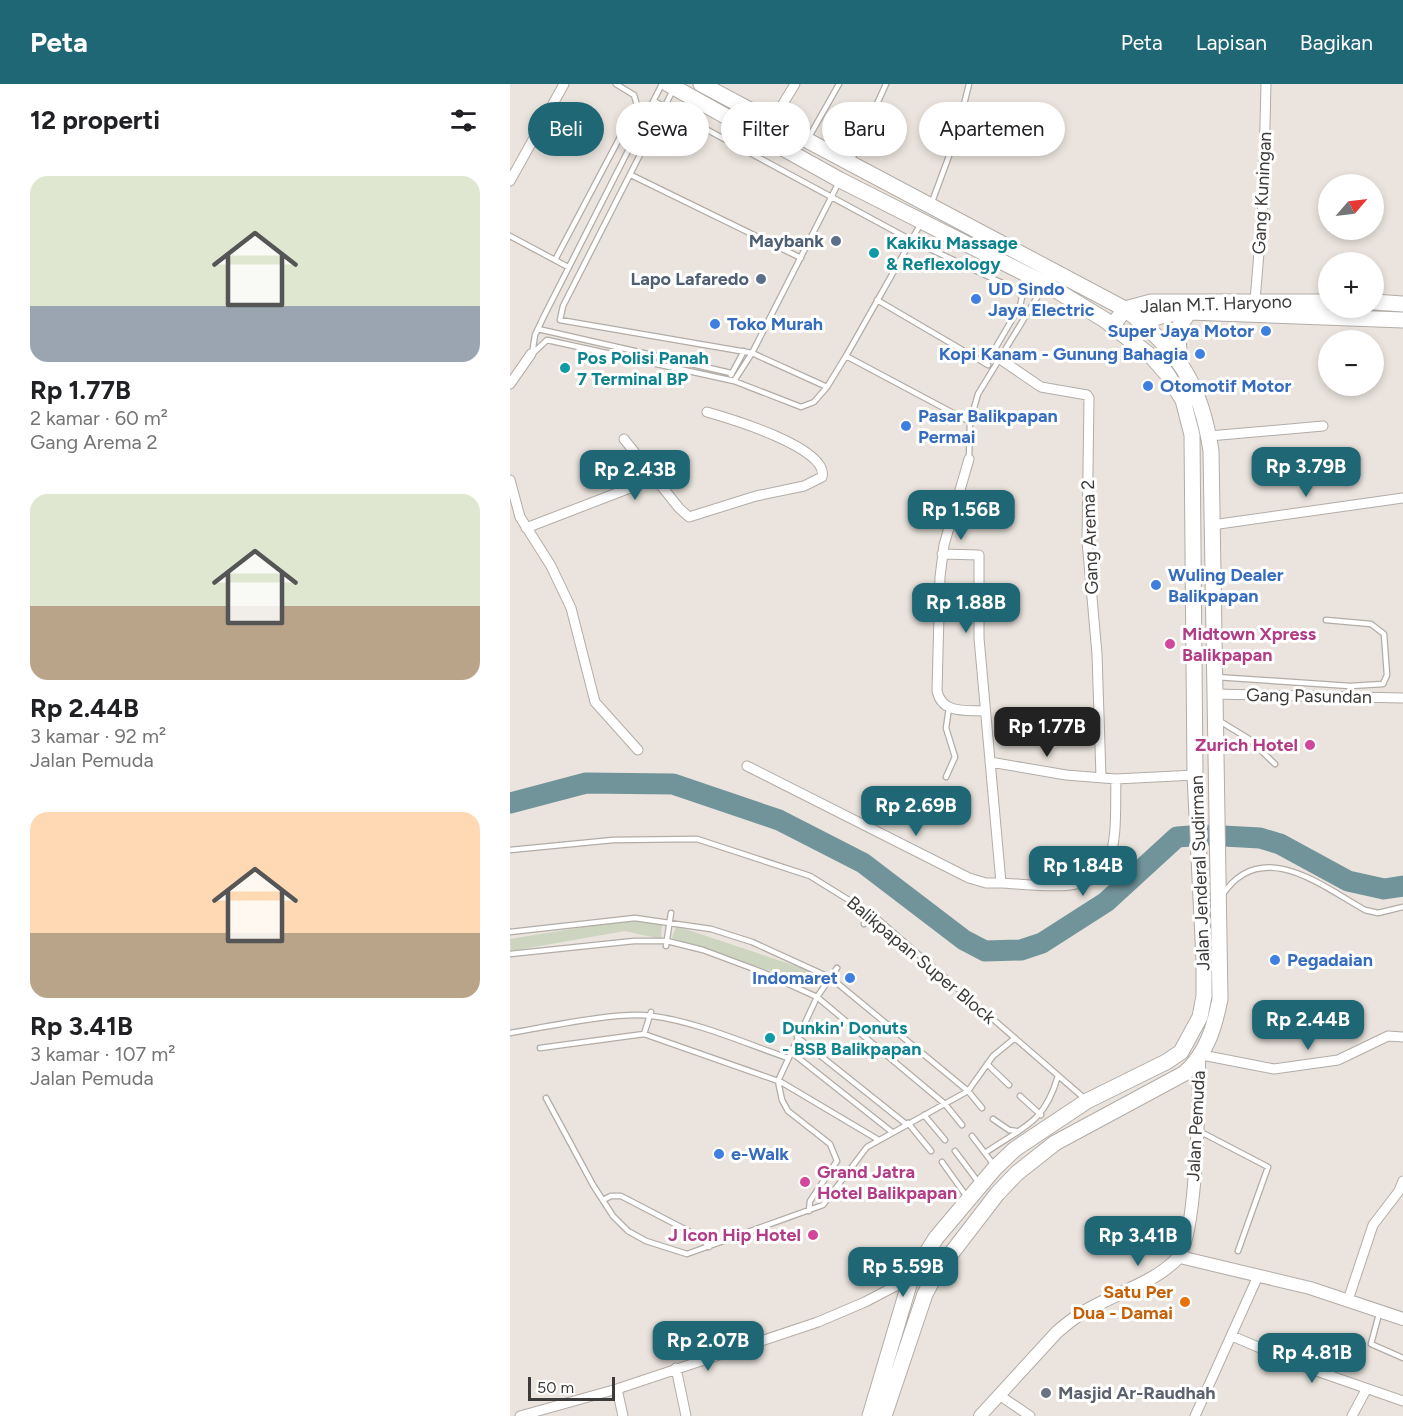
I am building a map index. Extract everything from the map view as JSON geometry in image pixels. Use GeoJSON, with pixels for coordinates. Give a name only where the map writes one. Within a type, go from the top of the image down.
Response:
{"type":"FeatureCollection","features":[{"type":"Feature","properties":{"kind":"main road","name":"Jalan Jenderal Sudirman"},"geometry":{"type":"LineString","coordinates":[[701,84],[735,102]]}},
{"type":"Feature","properties":{"kind":"main road","name":"Jalan Jenderal Sudirman"},"geometry":{"type":"LineString","coordinates":[[670,85],[840,180],[1046,284],[1113,325],[1153,358],[1178,389],[1192,435],[1195,775],[1204,996],[1200,1017],[1181,1052],[1166,1062],[1019,1137],[936,1238],[911,1278],[870,1416]]}},
{"type":"Feature","properties":{"kind":"main road","name":"Jalan Jenderal Sudirman"},"geometry":{"type":"LineString","coordinates":[[810,142],[1125,309],[1144,324],[1181,363],[1206,416],[1209,436],[1220,999],[1209,1041],[1201,1057],[1185,1073],[1055,1143],[1017,1173],[997,1194],[937,1272],[925,1294],[884,1416]]}},
{"type":"Feature","properties":{"kind":"main road","name":"Jalan M.T. Haryono"},"geometry":{"type":"LineString","coordinates":[[1113,325],[1125,309],[1151,302],[1318,302]]}},
{"type":"Feature","properties":{"kind":"main road"},"geometry":{"type":"LineString","coordinates":[[1384,303],[1403,304]]}},
{"type":"Feature","properties":{"kind":"main road","name":"Jalan M.T. Haryono"},"geometry":{"type":"LineString","coordinates":[[1131,340],[1144,324],[1160,314],[1189,312],[1403,320]]}},
{"type":"Feature","properties":{"kind":"main road"},"geometry":{"type":"LineString","coordinates":[[1181,363],[1176,342],[1177,330],[1189,312]]}},
{"type":"Feature","properties":{"kind":"street"},"geometry":{"type":"LineString","coordinates":[[510,181],[564,84]]}},
{"type":"Feature","properties":{"kind":"street"},"geometry":{"type":"LineString","coordinates":[[784,102],[795,84]]}},
{"type":"Feature","properties":{"kind":"street","name":"Gang Kuningan"},"geometry":{"type":"LineString","coordinates":[[1255,301],[1263,204],[1266,84]]}},
{"type":"Feature","properties":{"kind":"street"},"geometry":{"type":"LineString","coordinates":[[510,384],[531,354]]}},
{"type":"Feature","properties":{"kind":"street","name":"Gang Arema 2"},"geometry":{"type":"LineString","coordinates":[[1000,359],[1041,387],[1089,398],[1088,541],[1097,654],[1101,777]]}},
{"type":"Feature","properties":{"kind":"street"},"geometry":{"type":"LineString","coordinates":[[624,439],[683,513],[692,517],[756,496],[804,486],[822,477],[820,468],[795,444],[741,422],[707,412]]}},
{"type":"Feature","properties":{"kind":"street"},"geometry":{"type":"LineString","coordinates":[[1209,436],[1323,426]]}},
{"type":"Feature","properties":{"kind":"street"},"geometry":{"type":"LineString","coordinates":[[969,459],[942,554],[937,691],[943,705],[949,708],[984,711]]}},
{"type":"Feature","properties":{"kind":"street"},"geometry":{"type":"LineString","coordinates":[[526,528],[656,478]]}},
{"type":"Feature","properties":{"kind":"street"},"geometry":{"type":"LineString","coordinates":[[510,480],[516,508],[551,566],[571,608],[595,702],[638,750]]}},
{"type":"Feature","properties":{"kind":"street"},"geometry":{"type":"LineString","coordinates":[[1212,525],[1403,498]]}},
{"type":"Feature","properties":{"kind":"street"},"geometry":{"type":"LineString","coordinates":[[942,554],[979,555],[979,638],[1000,883]]}},
{"type":"Feature","properties":{"kind":"street","name":"Gang Pasundan"},"geometry":{"type":"LineString","coordinates":[[1214,694],[1403,698]]}},
{"type":"Feature","properties":{"kind":"street"},"geometry":{"type":"LineString","coordinates":[[990,762],[1066,775],[1116,780],[1195,775]]}},
{"type":"Feature","properties":{"kind":"street"},"geometry":{"type":"LineString","coordinates":[[747,766],[969,878],[986,883],[1077,885],[1103,872],[1109,861],[1113,834],[1116,780]]}},
{"type":"Feature","properties":{"kind":"street","name":"Jalan Pemuda"},"geometry":{"type":"LineString","coordinates":[[1180,1257],[1187,1235],[1199,1131],[1201,1057],[1274,1069],[1338,1060],[1388,1036],[1403,1037]]}},
{"type":"Feature","properties":{"kind":"street"},"geometry":{"type":"LineString","coordinates":[[1348,1300],[1373,1225],[1399,1191],[1403,1181]]}},
{"type":"Feature","properties":{"kind":"street"},"geometry":{"type":"LineString","coordinates":[[980,1416],[1057,1332],[1079,1314],[1153,1276],[1180,1257],[1348,1300],[1403,1319]]}},
{"type":"Feature","properties":{"kind":"street"},"geometry":{"type":"LineString","coordinates":[[1195,1416],[1258,1276]]}},
{"type":"Feature","properties":{"kind":"street"},"geometry":{"type":"LineString","coordinates":[[520,1416],[617,1389],[818,1322],[865,1302],[911,1278]]}},
{"type":"Feature","properties":{"kind":"street"},"geometry":{"type":"LineString","coordinates":[[1232,1336],[1366,1390],[1403,1401]]}},
{"type":"Feature","properties":{"kind":"street"},"geometry":{"type":"LineString","coordinates":[[675,1368],[686,1416]]}},
{"type":"Feature","properties":{"kind":"street"},"geometry":{"type":"LineString","coordinates":[[617,1389],[623,1416]]}},
{"type":"Feature","properties":{"kind":"street"},"geometry":{"type":"LineString","coordinates":[[1353,1416],[1366,1390]]}},
{"type":"Feature","properties":{"kind":"street"},"geometry":{"type":"LineString","coordinates":[[999,1395],[1030,1416]]}},
{"type":"Feature","properties":{"kind":"lane"},"geometry":{"type":"LineString","coordinates":[[616,84],[634,95],[637,102]]}},
{"type":"Feature","properties":{"kind":"lane"},"geometry":{"type":"LineString","coordinates":[[810,135],[839,84]]}},
{"type":"Feature","properties":{"kind":"lane"},"geometry":{"type":"LineString","coordinates":[[850,162],[886,84]]}},
{"type":"Feature","properties":{"kind":"lane"},"geometry":{"type":"LineString","coordinates":[[931,205],[957,137],[969,84]]}},
{"type":"Feature","properties":{"kind":"lane"},"geometry":{"type":"LineString","coordinates":[[654,101],[670,85]]}},
{"type":"Feature","properties":{"kind":"lane"},"geometry":{"type":"LineString","coordinates":[[666,102],[670,85]]}},
{"type":"Feature","properties":{"kind":"lane"},"geometry":{"type":"LineString","coordinates":[[709,130],[911,240],[1010,286],[1021,295],[1020,306],[986,364]]}},
{"type":"Feature","properties":{"kind":"lane"},"geometry":{"type":"LineString","coordinates":[[555,260],[616,142]]}},
{"type":"Feature","properties":{"kind":"lane"},"geometry":{"type":"LineString","coordinates":[[531,354],[538,329],[626,156]]}},
{"type":"Feature","properties":{"kind":"lane"},"geometry":{"type":"LineString","coordinates":[[641,156],[563,306],[560,320],[752,352],[827,387]]}},
{"type":"Feature","properties":{"kind":"lane"},"geometry":{"type":"LineString","coordinates":[[632,176],[801,258]]}},
{"type":"Feature","properties":{"kind":"lane"},"geometry":{"type":"LineString","coordinates":[[734,381],[752,352],[840,180]]}},
{"type":"Feature","properties":{"kind":"lane"},"geometry":{"type":"LineString","coordinates":[[531,354],[547,340],[728,379],[801,407],[814,402],[827,387],[922,221]]}},
{"type":"Feature","properties":{"kind":"lane"},"geometry":{"type":"LineString","coordinates":[[510,236],[568,267]]}},
{"type":"Feature","properties":{"kind":"lane"},"geometry":{"type":"LineString","coordinates":[[969,459],[970,422],[974,403],[993,368],[1046,284]]}},
{"type":"Feature","properties":{"kind":"lane"},"geometry":{"type":"LineString","coordinates":[[877,300],[993,368]]}},
{"type":"Feature","properties":{"kind":"lane"},"geometry":{"type":"LineString","coordinates":[[538,329],[732,373]]}},
{"type":"Feature","properties":{"kind":"lane"},"geometry":{"type":"LineString","coordinates":[[728,379],[744,351]]}},
{"type":"Feature","properties":{"kind":"lane"},"geometry":{"type":"LineString","coordinates":[[846,356],[970,422]]}},
{"type":"Feature","properties":{"kind":"lane"},"geometry":{"type":"LineString","coordinates":[[1214,676],[1350,686],[1383,684],[1387,675],[1384,634],[1371,624],[1326,620]]}},
{"type":"Feature","properties":{"kind":"lane"},"geometry":{"type":"LineString","coordinates":[[946,777],[955,757],[946,728],[949,708]]}},
{"type":"Feature","properties":{"kind":"lane"},"geometry":{"type":"LineString","coordinates":[[1214,718],[1250,739],[1275,764]]}},
{"type":"Feature","properties":{"kind":"lane"},"geometry":{"type":"LineString","coordinates":[[676,839],[676,846]]}},
{"type":"Feature","properties":{"kind":"lane","name":"Balikpapan Super Block"},"geometry":{"type":"LineString","coordinates":[[510,850],[613,840],[697,839],[810,876],[873,915],[1087,1101]]}},
{"type":"Feature","properties":{"kind":"lane"},"geometry":{"type":"LineString","coordinates":[[1219,901],[1238,877],[1262,867],[1275,867],[1296,872],[1365,910],[1378,913],[1403,907]]}},
{"type":"Feature","properties":{"kind":"lane"},"geometry":{"type":"LineString","coordinates":[[667,943],[670,913]]}},
{"type":"Feature","properties":{"kind":"lane"},"geometry":{"type":"LineString","coordinates":[[864,924],[873,915]]}},
{"type":"Feature","properties":{"kind":"lane"},"geometry":{"type":"LineString","coordinates":[[510,932],[620,918],[670,921],[711,929],[752,942],[831,978],[968,1090],[982,1108]]}},
{"type":"Feature","properties":{"kind":"lane"},"geometry":{"type":"LineString","coordinates":[[510,954],[634,941],[667,943],[703,950],[817,997],[945,1104],[962,1125]]}},
{"type":"Feature","properties":{"kind":"lane"},"geometry":{"type":"LineString","coordinates":[[810,1211],[810,1201],[837,1161],[835,1151],[822,1137],[788,1111],[782,1100],[778,1081],[817,997],[837,968]]}},
{"type":"Feature","properties":{"kind":"lane"},"geometry":{"type":"LineString","coordinates":[[644,1034],[651,1013]]}},
{"type":"Feature","properties":{"kind":"lane"},"geometry":{"type":"LineString","coordinates":[[510,1033],[651,1013],[788,1058]]}},
{"type":"Feature","properties":{"kind":"lane"},"geometry":{"type":"LineString","coordinates":[[540,1048],[644,1034],[778,1081],[878,1139]]}},
{"type":"Feature","properties":{"kind":"lane"},"geometry":{"type":"LineString","coordinates":[[797,1036],[907,1124],[931,1151]]}},
{"type":"Feature","properties":{"kind":"lane","name":"Balikpapan Super Block"},"geometry":{"type":"LineString","coordinates":[[546,1098],[603,1200],[628,1231],[646,1241],[687,1254],[810,1211],[826,1202],[861,1153],[878,1139],[968,1090],[987,1064],[1016,1038]]}},
{"type":"Feature","properties":{"kind":"lane"},"geometry":{"type":"LineString","coordinates":[[790,1052],[892,1132]]}},
{"type":"Feature","properties":{"kind":"lane"},"geometry":{"type":"LineString","coordinates":[[987,1064],[1009,1085]]}},
{"type":"Feature","properties":{"kind":"lane"},"geometry":{"type":"LineString","coordinates":[[985,1153],[1019,1137],[1041,1115],[1051,1099],[1058,1076]]}},
{"type":"Feature","properties":{"kind":"lane"},"geometry":{"type":"LineString","coordinates":[[1020,1096],[1041,1115]]}},
{"type":"Feature","properties":{"kind":"lane"},"geometry":{"type":"LineString","coordinates":[[924,1115],[945,1140]]}},
{"type":"Feature","properties":{"kind":"lane"},"geometry":{"type":"LineString","coordinates":[[993,1119],[1019,1137]]}},
{"type":"Feature","properties":{"kind":"lane"},"geometry":{"type":"LineString","coordinates":[[1199,1131],[1268,1167],[1238,1251]]}},
{"type":"Feature","properties":{"kind":"lane"},"geometry":{"type":"LineString","coordinates":[[972,1136],[995,1168]]}},
{"type":"Feature","properties":{"kind":"lane"},"geometry":{"type":"LineString","coordinates":[[955,1151],[981,1185]]}},
{"type":"Feature","properties":{"kind":"lane"},"geometry":{"type":"LineString","coordinates":[[942,1162],[969,1199]]}},
{"type":"Feature","properties":{"kind":"lane"},"geometry":{"type":"LineString","coordinates":[[603,1200],[611,1196],[621,1196],[700,1237],[709,1246]]}},
{"type":"Feature","properties":{"kind":"lane"},"geometry":{"type":"LineString","coordinates":[[1380,1311],[1371,1344],[1403,1358]]}},
{"type":"Feature","properties":{"kind":"green space"},"geometry":{"type":"Polygon","coordinates":[[[626,920],[662,922],[661,939],[625,931],[511,951],[510,939],[626,920]]]}},
{"type":"Feature","properties":{"kind":"green space"},"geometry":{"type":"Polygon","coordinates":[[[676,926],[820,974],[816,986],[672,938],[676,926]]]}},
{"type":"Feature","properties":{"kind":"waterway"},"geometry":{"type":"LineString","coordinates":[[510,803],[586,783],[673,784],[779,820],[863,863],[964,940],[985,951],[1021,950],[1042,943],[1106,902],[1177,837],[1205,835],[1260,838],[1280,844],[1348,881],[1384,889],[1403,886]]}},
{"type":"Feature","properties":{"kind":"place","name":"Maybank"},"geometry":{"type":"Point","coordinates":[836,241]}},
{"type":"Feature","properties":{"kind":"place","name":"Kakiku Massage & Reflexology"},"geometry":{"type":"Point","coordinates":[874,253]}},
{"type":"Feature","properties":{"kind":"place","name":"Lapo Lafaredo"},"geometry":{"type":"Point","coordinates":[761,279]}},
{"type":"Feature","properties":{"kind":"place","name":"UD Sindo Jaya Electric"},"geometry":{"type":"Point","coordinates":[976,299]}},
{"type":"Feature","properties":{"kind":"place","name":"Toko Murah"},"geometry":{"type":"Point","coordinates":[715,324]}},
{"type":"Feature","properties":{"kind":"place","name":"Super Jaya Motor"},"geometry":{"type":"Point","coordinates":[1266,331]}},
{"type":"Feature","properties":{"kind":"place","name":"Kopi Kanam - Gunung Bahagia"},"geometry":{"type":"Point","coordinates":[1200,354]}},
{"type":"Feature","properties":{"kind":"place","name":"Pos Polisi Panah 7 Terminal BP"},"geometry":{"type":"Point","coordinates":[565,368]}},
{"type":"Feature","properties":{"kind":"place","name":"Otomotif Motor"},"geometry":{"type":"Point","coordinates":[1148,386]}},
{"type":"Feature","properties":{"kind":"place","name":"Pasar Balikpapan Permai"},"geometry":{"type":"Point","coordinates":[906,426]}},
{"type":"Feature","properties":{"kind":"place","name":"Wuling Dealer Balikpapan"},"geometry":{"type":"Point","coordinates":[1156,585]}},
{"type":"Feature","properties":{"kind":"place","name":"Midtown Xpress Balikpapan"},"geometry":{"type":"Point","coordinates":[1170,644]}},
{"type":"Feature","properties":{"kind":"place","name":"Zurich Hotel"},"geometry":{"type":"Point","coordinates":[1310,745]}},
{"type":"Feature","properties":{"kind":"place","name":"Pegadaian"},"geometry":{"type":"Point","coordinates":[1275,960]}},
{"type":"Feature","properties":{"kind":"place","name":"Indomaret"},"geometry":{"type":"Point","coordinates":[850,978]}},
{"type":"Feature","properties":{"kind":"place","name":"Dunkin' Donuts - BSB Balikpapan"},"geometry":{"type":"Point","coordinates":[770,1038]}},
{"type":"Feature","properties":{"kind":"place","name":"e-Walk"},"geometry":{"type":"Point","coordinates":[719,1154]}},
{"type":"Feature","properties":{"kind":"place","name":"Grand Jatra Hotel Balikpapan"},"geometry":{"type":"Point","coordinates":[805,1182]}},
{"type":"Feature","properties":{"kind":"place","name":"J Icon Hip Hotel"},"geometry":{"type":"Point","coordinates":[813,1235]}},
{"type":"Feature","properties":{"kind":"place","name":"Satu Per Dua - Damai"},"geometry":{"type":"Point","coordinates":[1185,1302]}},
{"type":"Feature","properties":{"kind":"place","name":"Masjid Ar-Raudhah"},"geometry":{"type":"Point","coordinates":[1046,1393]}}]}
